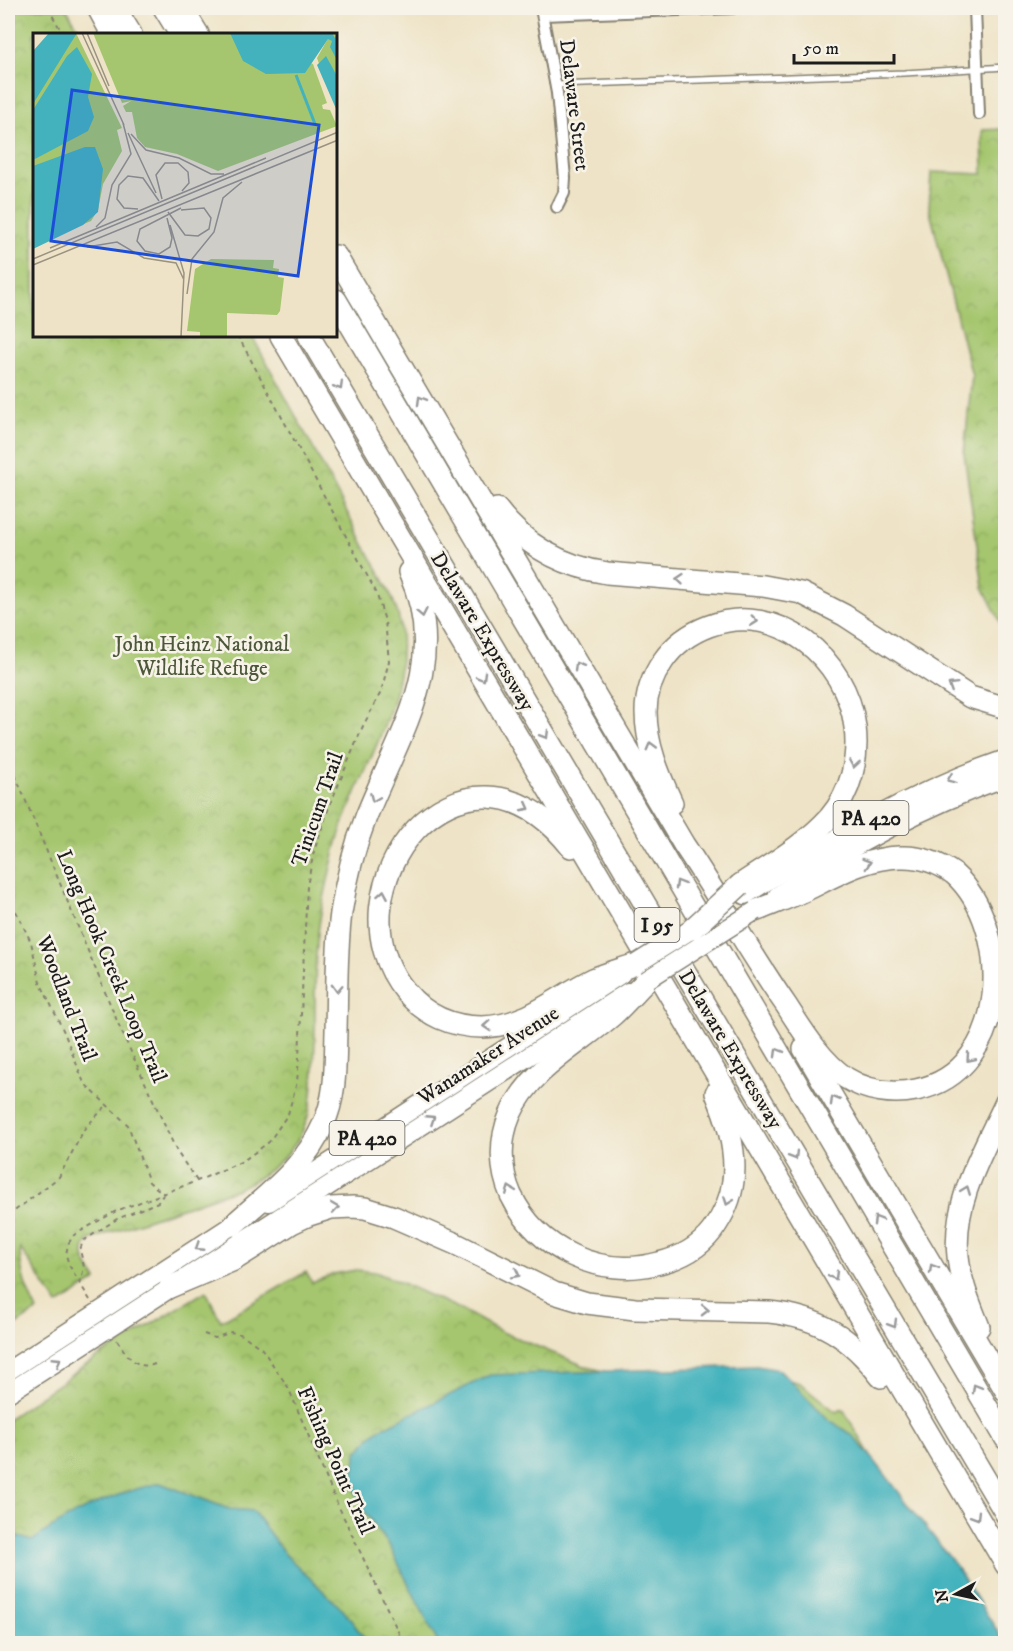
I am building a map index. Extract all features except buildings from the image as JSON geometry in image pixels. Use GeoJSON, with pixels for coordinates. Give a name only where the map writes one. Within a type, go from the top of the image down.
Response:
{"type":"FeatureCollection","features":[{"type":"Feature","properties":{"kind":"highway"},"geometry":{"type":"LineString","coordinates":[[98,8],[111,33]]}},
{"type":"Feature","properties":{"kind":"highway"},"geometry":{"type":"LineString","coordinates":[[115,8],[130,33]]}},
{"type":"Feature","properties":{"kind":"highway"},"geometry":{"type":"LineString","coordinates":[[164,8],[179,33]]}},
{"type":"Feature","properties":{"kind":"highway"},"geometry":{"type":"LineString","coordinates":[[182,8],[197,33]]}},
{"type":"Feature","properties":{"kind":"highway"},"geometry":{"type":"LineString","coordinates":[[338,259],[684,844],[763,971],[812,1044],[830,1065],[857,1084],[874,1090],[894,1092],[930,1087],[952,1075],[967,1062],[985,1037],[995,1016],[1001,994],[1003,972],[996,932],[977,896],[957,876],[942,866],[927,860],[899,857],[872,861],[839,873],[806,890],[747,897]]}},
{"type":"Feature","properties":{"kind":"highway","name":"Delaware Expressway"},"geometry":{"type":"LineString","coordinates":[[338,303],[1005,1439]]}},
{"type":"Feature","properties":{"kind":"highway"},"geometry":{"type":"LineString","coordinates":[[282,338],[1005,1565]]}},
{"type":"Feature","properties":{"kind":"highway","name":"Delaware Expressway"},"geometry":{"type":"LineString","coordinates":[[310,338],[1005,1514]]}},
{"type":"Feature","properties":{"kind":"highway"},"geometry":{"type":"LineString","coordinates":[[451,450],[510,525],[529,543],[560,561],[600,572],[763,586],[801,593],[844,615],[970,697],[1005,708]]}},
{"type":"Feature","properties":{"kind":"highway"},"geometry":{"type":"LineString","coordinates":[[233,1225],[302,1161],[328,1114],[334,1079],[339,938],[346,887],[358,840],[414,703],[423,669],[425,637],[418,594],[380,518],[367,482]]}},
{"type":"Feature","properties":{"kind":"highway"},"geometry":{"type":"LineString","coordinates":[[693,928],[747,897],[830,817],[847,789],[855,755],[852,711],[834,671],[803,639],[786,629],[760,621],[720,622],[687,637],[673,648],[662,662],[653,678],[648,696],[647,730],[655,760],[665,788],[706,878]]}},
{"type":"Feature","properties":{"kind":"highway"},"geometry":{"type":"LineString","coordinates":[[624,919],[570,846],[544,818],[516,802],[486,798],[468,799],[449,805],[430,816],[414,831],[399,852],[387,876],[381,932],[388,960],[402,987],[421,1008],[453,1023],[483,1027],[503,1024],[551,1005],[594,979],[642,972]]}},
{"type":"Feature","properties":{"kind":"highway"},"geometry":{"type":"LineString","coordinates":[[763,971],[794,1032],[1005,1391]]}},
{"type":"Feature","properties":{"kind":"highway"},"geometry":{"type":"LineString","coordinates":[[642,972],[612,1015],[566,1050],[529,1085],[515,1106],[506,1129],[502,1165],[515,1203],[524,1217],[543,1237],[567,1253],[592,1263],[617,1268],[662,1263],[684,1254],[702,1242],[723,1214],[734,1180],[731,1144],[718,1098],[687,1026]]}},
{"type":"Feature","properties":{"kind":"highway"},"geometry":{"type":"LineString","coordinates":[[1005,1102],[965,1193],[958,1218],[957,1241],[959,1265],[965,1288],[981,1332],[1005,1385]]}},
{"type":"Feature","properties":{"kind":"highway"},"geometry":{"type":"LineString","coordinates":[[170,1287],[234,1260],[292,1223],[309,1215],[331,1208],[365,1208],[394,1217],[439,1236],[554,1293],[587,1303],[635,1309],[769,1312],[799,1317],[818,1324],[837,1333],[862,1353],[930,1439]]}},
{"type":"Feature","properties":{"kind":"main road","name":"Wanamaker Avenue"},"geometry":{"type":"LineString","coordinates":[[8,1393],[642,972],[834,838],[879,813],[946,781],[1005,759]]}},
{"type":"Feature","properties":{"kind":"main road","name":"Wanamaker Avenue"},"geometry":{"type":"LineString","coordinates":[[747,897],[823,866],[889,827],[931,807],[1005,777]]}},
{"type":"Feature","properties":{"kind":"main road","name":"Wanamaker Avenue"},"geometry":{"type":"LineString","coordinates":[[8,1371],[233,1225],[642,972],[693,928]]}},
{"type":"Feature","properties":{"kind":"street"},"geometry":{"type":"LineString","coordinates":[[542,11],[733,8]]}},
{"type":"Feature","properties":{"kind":"street"},"geometry":{"type":"LineString","coordinates":[[975,8],[980,114]]}},
{"type":"Feature","properties":{"kind":"street","name":"Delaware Street"},"geometry":{"type":"LineString","coordinates":[[542,11],[556,85],[565,178],[564,193],[557,207]]}},
{"type":"Feature","properties":{"kind":"lane"},"geometry":{"type":"LineString","coordinates":[[556,85],[904,73],[1005,67]]}},
{"type":"Feature","properties":{"kind":"path"},"geometry":{"type":"LineString","coordinates":[[48,8],[62,33]]}},
{"type":"Feature","properties":{"kind":"path","name":"Tinicum Trail"},"geometry":{"type":"LineString","coordinates":[[164,1194],[158,1202],[117,1219],[83,1241],[80,1250],[84,1267],[80,1284],[66,1255],[68,1244],[74,1235],[116,1211],[243,1161],[269,1142],[288,1114],[297,1082],[307,886],[315,850],[329,807],[363,726],[381,692],[389,661],[385,621],[376,592],[239,338]]}},
{"type":"Feature","properties":{"kind":"path","name":"Long Hook Creek Loop Trail"},"geometry":{"type":"LineString","coordinates":[[8,759],[120,1028],[177,1152],[197,1181]]}},
{"type":"Feature","properties":{"kind":"path","name":"Woodland Trail"},"geometry":{"type":"LineString","coordinates":[[8,895],[31,942],[40,982],[64,1032],[84,1083],[128,1125],[149,1182],[164,1194]]}},
{"type":"Feature","properties":{"kind":"path"},"geometry":{"type":"LineString","coordinates":[[8,1216],[59,1177],[85,1128],[106,1106]]}},
{"type":"Feature","properties":{"kind":"path"},"geometry":{"type":"LineString","coordinates":[[109,1327],[127,1356],[136,1364],[148,1367],[155,1364]]}},
{"type":"Feature","properties":{"kind":"path","name":"Fishing Point Trail"},"geometry":{"type":"LineString","coordinates":[[204,1334],[215,1338],[231,1332],[243,1335],[262,1349],[288,1387],[334,1499],[404,1644]]}},
{"type":"Feature","properties":{"kind":"green space","name":"John Heinz National Wildlife Refuge"},"geometry":{"type":"Polygon","coordinates":[[[8,8],[66,8],[81,33],[33,33],[33,338],[253,338],[389,591],[400,624],[401,652],[398,680],[391,707],[347,813],[338,839],[323,903],[317,943],[313,1088],[308,1115],[301,1134],[279,1163],[248,1184],[89,1240],[84,1256],[97,1280],[58,1305],[20,1248],[24,1281],[37,1311],[8,1330],[8,8]]]}},
{"type":"Feature","properties":{"kind":"green space"},"geometry":{"type":"Polygon","coordinates":[[[1006,129],[1005,631],[983,587],[964,453],[972,376],[929,208],[931,172],[983,174],[982,130],[1006,129]]]}},
{"type":"Feature","properties":{"kind":"green space"},"geometry":{"type":"Polygon","coordinates":[[[356,1270],[375,1272],[395,1280],[460,1309],[502,1332],[587,1367],[622,1375],[766,1374],[800,1383],[836,1412],[843,1409],[981,1643],[8,1643],[8,1419],[99,1356],[206,1291],[221,1321],[306,1272],[312,1283],[333,1274],[356,1270]]]}},
{"type":"Feature","properties":{"kind":"water"},"geometry":{"type":"Polygon","coordinates":[[[757,1366],[780,1370],[828,1419],[852,1435],[956,1566],[1005,1643],[438,1643],[389,1545],[365,1512],[352,1483],[357,1452],[376,1431],[490,1375],[757,1366]]]}},
{"type":"Feature","properties":{"kind":"water"},"geometry":{"type":"Polygon","coordinates":[[[160,1483],[229,1509],[253,1511],[285,1554],[344,1611],[368,1643],[8,1643],[8,1533],[32,1541],[93,1505],[126,1492],[160,1483]]]}}]}
